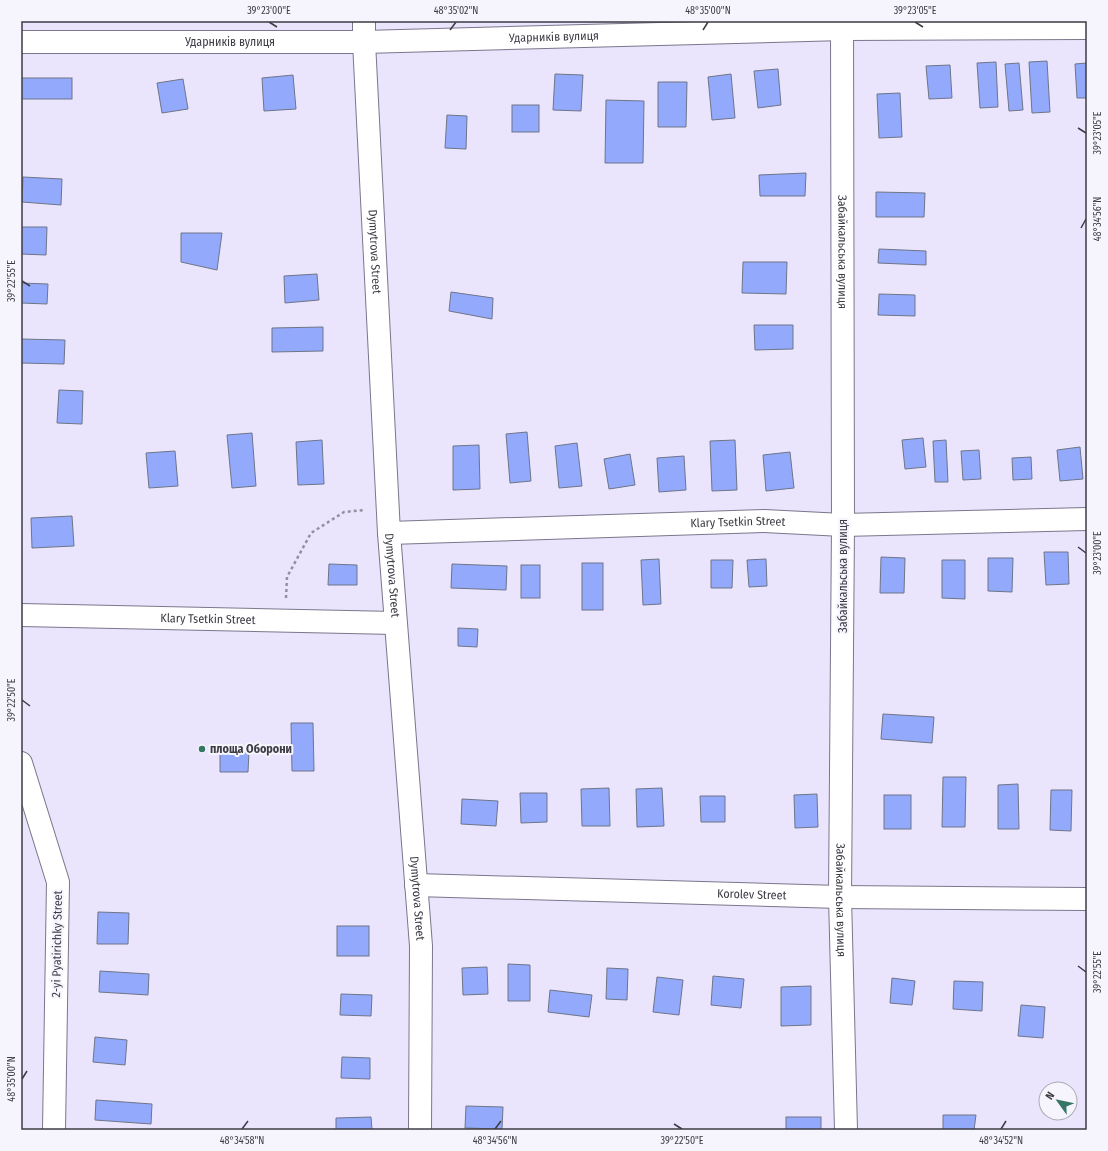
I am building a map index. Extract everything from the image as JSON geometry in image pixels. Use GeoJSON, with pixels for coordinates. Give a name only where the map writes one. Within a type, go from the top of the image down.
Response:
{"type":"FeatureCollection","features":[{"type":"Feature","properties":{"kind":"street","name":"Ударників вулиця"},"geometry":{"type":"LineString","coordinates":[[21,42],[364,31],[843,25],[1087,28]]}},
{"type":"Feature","properties":{"kind":"street","name":"Забайкальська вулиця"},"geometry":{"type":"LineString","coordinates":[[843,25],[844,525],[840,897],[846,1130]]}},
{"type":"Feature","properties":{"kind":"street","name":"Dymytrova Street"},"geometry":{"type":"LineString","coordinates":[[364,31],[389,533],[421,946],[420,1130]]}},
{"type":"Feature","properties":{"kind":"street","name":"Klary Tsetkin Street"},"geometry":{"type":"LineString","coordinates":[[389,533],[764,521],[844,525],[1087,519]]}},
{"type":"Feature","properties":{"kind":"street","name":"Klary Tsetkin Street"},"geometry":{"type":"LineString","coordinates":[[21,615],[396,623]]}},
{"type":"Feature","properties":{"kind":"street","name":"2-yi Pyatirichky Street"},"geometry":{"type":"LineString","coordinates":[[21,763],[58,882],[54,1130]]}},
{"type":"Feature","properties":{"kind":"street","name":"Korolev Street"},"geometry":{"type":"LineString","coordinates":[[416,885],[840,897],[1087,899]]}},
{"type":"Feature","properties":{"kind":"path"},"geometry":{"type":"LineString","coordinates":[[286,620],[286,577],[311,533],[344,512],[388,507]]}},
{"type":"Feature","properties":{"kind":"building"},"geometry":{"type":"Polygon","coordinates":[[[1047,61],[1050,112],[1032,113],[1029,62],[1047,61]]]}},
{"type":"Feature","properties":{"kind":"building"},"geometry":{"type":"Polygon","coordinates":[[[996,62],[998,107],[980,108],[977,63],[996,62]]]}},
{"type":"Feature","properties":{"kind":"building"},"geometry":{"type":"Polygon","coordinates":[[[1019,63],[1023,110],[1009,111],[1005,64],[1019,63]]]}},
{"type":"Feature","properties":{"kind":"building"},"geometry":{"type":"Polygon","coordinates":[[[1087,63],[1087,98],[1077,98],[1075,64],[1087,63]]]}},
{"type":"Feature","properties":{"kind":"building"},"geometry":{"type":"Polygon","coordinates":[[[950,65],[952,98],[929,99],[926,66],[950,65]]]}},
{"type":"Feature","properties":{"kind":"building"},"geometry":{"type":"Polygon","coordinates":[[[778,69],[781,105],[758,108],[754,71],[778,69]]]}},
{"type":"Feature","properties":{"kind":"building"},"geometry":{"type":"Polygon","coordinates":[[[555,74],[583,75],[581,111],[553,110],[555,74]]]}},
{"type":"Feature","properties":{"kind":"building"},"geometry":{"type":"Polygon","coordinates":[[[731,74],[735,118],[712,120],[708,77],[731,74]]]}},
{"type":"Feature","properties":{"kind":"building"},"geometry":{"type":"Polygon","coordinates":[[[293,75],[296,109],[264,111],[262,78],[293,75]]]}},
{"type":"Feature","properties":{"kind":"building"},"geometry":{"type":"Polygon","coordinates":[[[21,78],[72,78],[72,99],[21,99],[21,78]]]}},
{"type":"Feature","properties":{"kind":"building"},"geometry":{"type":"Polygon","coordinates":[[[183,79],[188,109],[162,113],[157,83],[183,79]]]}},
{"type":"Feature","properties":{"kind":"building"},"geometry":{"type":"Polygon","coordinates":[[[658,82],[687,82],[686,127],[658,127],[658,82]]]}},
{"type":"Feature","properties":{"kind":"building"},"geometry":{"type":"Polygon","coordinates":[[[900,93],[902,137],[879,138],[877,94],[900,93]]]}},
{"type":"Feature","properties":{"kind":"building"},"geometry":{"type":"Polygon","coordinates":[[[606,100],[644,101],[643,163],[605,163],[606,100]]]}},
{"type":"Feature","properties":{"kind":"building"},"geometry":{"type":"Polygon","coordinates":[[[512,105],[539,105],[539,132],[512,132],[512,105]]]}},
{"type":"Feature","properties":{"kind":"building"},"geometry":{"type":"Polygon","coordinates":[[[447,115],[467,116],[466,149],[445,148],[447,115]]]}},
{"type":"Feature","properties":{"kind":"building"},"geometry":{"type":"Polygon","coordinates":[[[806,173],[805,196],[760,196],[759,175],[806,173]]]}},
{"type":"Feature","properties":{"kind":"building"},"geometry":{"type":"Polygon","coordinates":[[[23,177],[62,179],[61,205],[22,202],[23,177]]]}},
{"type":"Feature","properties":{"kind":"building"},"geometry":{"type":"Polygon","coordinates":[[[876,192],[925,193],[924,217],[876,217],[876,192]]]}},
{"type":"Feature","properties":{"kind":"building"},"geometry":{"type":"Polygon","coordinates":[[[21,227],[47,227],[46,255],[21,254],[21,227]]]}},
{"type":"Feature","properties":{"kind":"building"},"geometry":{"type":"Polygon","coordinates":[[[181,233],[222,233],[217,270],[181,262],[181,233]]]}},
{"type":"Feature","properties":{"kind":"building"},"geometry":{"type":"Polygon","coordinates":[[[879,249],[926,251],[926,265],[878,263],[879,249]]]}},
{"type":"Feature","properties":{"kind":"building"},"geometry":{"type":"Polygon","coordinates":[[[743,262],[787,262],[786,294],[742,293],[743,262]]]}},
{"type":"Feature","properties":{"kind":"building"},"geometry":{"type":"Polygon","coordinates":[[[317,274],[319,300],[285,303],[284,276],[317,274]]]}},
{"type":"Feature","properties":{"kind":"building"},"geometry":{"type":"Polygon","coordinates":[[[21,283],[48,284],[47,304],[21,303],[21,283]]]}},
{"type":"Feature","properties":{"kind":"building"},"geometry":{"type":"Polygon","coordinates":[[[451,292],[493,298],[492,319],[449,311],[451,292]]]}},
{"type":"Feature","properties":{"kind":"building"},"geometry":{"type":"Polygon","coordinates":[[[879,294],[915,295],[915,316],[878,315],[879,294]]]}},
{"type":"Feature","properties":{"kind":"building"},"geometry":{"type":"Polygon","coordinates":[[[754,325],[793,325],[793,349],[755,350],[754,325]]]}},
{"type":"Feature","properties":{"kind":"building"},"geometry":{"type":"Polygon","coordinates":[[[323,327],[323,351],[272,352],[272,328],[323,327]]]}},
{"type":"Feature","properties":{"kind":"building"},"geometry":{"type":"Polygon","coordinates":[[[21,339],[65,340],[64,364],[21,363],[21,339]]]}},
{"type":"Feature","properties":{"kind":"building"},"geometry":{"type":"Polygon","coordinates":[[[59,390],[83,391],[82,424],[57,423],[59,390]]]}},
{"type":"Feature","properties":{"kind":"building"},"geometry":{"type":"Polygon","coordinates":[[[527,432],[531,481],[510,483],[506,434],[527,432]]]}},
{"type":"Feature","properties":{"kind":"building"},"geometry":{"type":"Polygon","coordinates":[[[252,433],[256,486],[232,488],[227,435],[252,433]]]}},
{"type":"Feature","properties":{"kind":"building"},"geometry":{"type":"Polygon","coordinates":[[[923,438],[926,467],[905,469],[902,440],[923,438]]]}},
{"type":"Feature","properties":{"kind":"building"},"geometry":{"type":"Polygon","coordinates":[[[322,440],[324,484],[298,485],[296,442],[322,440]]]}},
{"type":"Feature","properties":{"kind":"building"},"geometry":{"type":"Polygon","coordinates":[[[735,440],[737,490],[712,491],[710,441],[735,440]]]}},
{"type":"Feature","properties":{"kind":"building"},"geometry":{"type":"Polygon","coordinates":[[[946,440],[948,482],[935,482],[933,441],[946,440]]]}},
{"type":"Feature","properties":{"kind":"building"},"geometry":{"type":"Polygon","coordinates":[[[577,443],[582,486],[559,488],[555,446],[577,443]]]}},
{"type":"Feature","properties":{"kind":"building"},"geometry":{"type":"Polygon","coordinates":[[[479,445],[480,489],[453,490],[453,446],[479,445]]]}},
{"type":"Feature","properties":{"kind":"building"},"geometry":{"type":"Polygon","coordinates":[[[1080,447],[1083,479],[1060,481],[1057,450],[1080,447]]]}},
{"type":"Feature","properties":{"kind":"building"},"geometry":{"type":"Polygon","coordinates":[[[979,450],[981,479],[963,480],[961,451],[979,450]]]}},
{"type":"Feature","properties":{"kind":"building"},"geometry":{"type":"Polygon","coordinates":[[[175,451],[178,486],[149,488],[146,453],[175,451]]]}},
{"type":"Feature","properties":{"kind":"building"},"geometry":{"type":"Polygon","coordinates":[[[790,452],[794,488],[766,491],[763,455],[790,452]]]}},
{"type":"Feature","properties":{"kind":"building"},"geometry":{"type":"Polygon","coordinates":[[[630,454],[635,485],[609,489],[604,459],[630,454]]]}},
{"type":"Feature","properties":{"kind":"building"},"geometry":{"type":"Polygon","coordinates":[[[684,456],[686,490],[659,492],[657,458],[684,456]]]}},
{"type":"Feature","properties":{"kind":"building"},"geometry":{"type":"Polygon","coordinates":[[[1031,457],[1032,479],[1013,480],[1012,458],[1031,457]]]}},
{"type":"Feature","properties":{"kind":"building"},"geometry":{"type":"Polygon","coordinates":[[[72,516],[74,546],[32,548],[31,518],[72,516]]]}},
{"type":"Feature","properties":{"kind":"building"},"geometry":{"type":"Polygon","coordinates":[[[1044,552],[1068,552],[1069,584],[1046,585],[1044,552]]]}},
{"type":"Feature","properties":{"kind":"building"},"geometry":{"type":"Polygon","coordinates":[[[881,557],[905,558],[904,593],[880,593],[881,557]]]}},
{"type":"Feature","properties":{"kind":"building"},"geometry":{"type":"Polygon","coordinates":[[[988,558],[1013,558],[1012,592],[988,591],[988,558]]]}},
{"type":"Feature","properties":{"kind":"building"},"geometry":{"type":"Polygon","coordinates":[[[659,559],[661,604],[643,605],[641,560],[659,559]]]}},
{"type":"Feature","properties":{"kind":"building"},"geometry":{"type":"Polygon","coordinates":[[[766,559],[767,586],[749,587],[747,560],[766,559]]]}},
{"type":"Feature","properties":{"kind":"building"},"geometry":{"type":"Polygon","coordinates":[[[711,560],[733,560],[732,588],[711,588],[711,560]]]}},
{"type":"Feature","properties":{"kind":"building"},"geometry":{"type":"Polygon","coordinates":[[[942,560],[965,560],[965,599],[942,598],[942,560]]]}},
{"type":"Feature","properties":{"kind":"building"},"geometry":{"type":"Polygon","coordinates":[[[582,563],[603,563],[603,610],[582,610],[582,563]]]}},
{"type":"Feature","properties":{"kind":"building"},"geometry":{"type":"Polygon","coordinates":[[[329,564],[357,565],[357,585],[328,585],[329,564]]]}},
{"type":"Feature","properties":{"kind":"building"},"geometry":{"type":"Polygon","coordinates":[[[452,564],[507,566],[506,590],[451,588],[452,564]]]}},
{"type":"Feature","properties":{"kind":"building"},"geometry":{"type":"Polygon","coordinates":[[[521,565],[540,565],[540,598],[521,598],[521,565]]]}},
{"type":"Feature","properties":{"kind":"building"},"geometry":{"type":"Polygon","coordinates":[[[458,628],[478,629],[477,647],[458,646],[458,628]]]}},
{"type":"Feature","properties":{"kind":"building"},"geometry":{"type":"Polygon","coordinates":[[[883,714],[934,717],[932,743],[881,739],[883,714]]]}},
{"type":"Feature","properties":{"kind":"building"},"geometry":{"type":"Polygon","coordinates":[[[291,723],[313,723],[314,771],[292,771],[291,723]]]}},
{"type":"Feature","properties":{"kind":"building"},"geometry":{"type":"Polygon","coordinates":[[[220,751],[249,752],[248,772],[220,772],[220,751]]]}},
{"type":"Feature","properties":{"kind":"building"},"geometry":{"type":"Polygon","coordinates":[[[943,777],[966,777],[965,827],[942,827],[943,777]]]}},
{"type":"Feature","properties":{"kind":"building"},"geometry":{"type":"Polygon","coordinates":[[[1018,784],[1019,829],[998,829],[998,785],[1018,784]]]}},
{"type":"Feature","properties":{"kind":"building"},"geometry":{"type":"Polygon","coordinates":[[[609,788],[610,826],[582,826],[581,789],[609,788]]]}},
{"type":"Feature","properties":{"kind":"building"},"geometry":{"type":"Polygon","coordinates":[[[662,788],[664,826],[637,827],[636,789],[662,788]]]}},
{"type":"Feature","properties":{"kind":"building"},"geometry":{"type":"Polygon","coordinates":[[[1051,790],[1072,790],[1071,831],[1050,830],[1051,790]]]}},
{"type":"Feature","properties":{"kind":"building"},"geometry":{"type":"Polygon","coordinates":[[[520,793],[547,793],[547,822],[521,823],[520,793]]]}},
{"type":"Feature","properties":{"kind":"building"},"geometry":{"type":"Polygon","coordinates":[[[817,794],[818,827],[795,828],[794,795],[817,794]]]}},
{"type":"Feature","properties":{"kind":"building"},"geometry":{"type":"Polygon","coordinates":[[[884,795],[911,795],[911,829],[884,829],[884,795]]]}},
{"type":"Feature","properties":{"kind":"building"},"geometry":{"type":"Polygon","coordinates":[[[700,796],[725,796],[725,822],[701,822],[700,796]]]}},
{"type":"Feature","properties":{"kind":"building"},"geometry":{"type":"Polygon","coordinates":[[[462,799],[498,801],[496,826],[461,824],[462,799]]]}},
{"type":"Feature","properties":{"kind":"building"},"geometry":{"type":"Polygon","coordinates":[[[98,912],[129,913],[128,944],[97,944],[98,912]]]}},
{"type":"Feature","properties":{"kind":"building"},"geometry":{"type":"Polygon","coordinates":[[[337,926],[369,926],[369,956],[337,956],[337,926]]]}},
{"type":"Feature","properties":{"kind":"building"},"geometry":{"type":"Polygon","coordinates":[[[508,964],[530,965],[530,1001],[508,1001],[508,964]]]}},
{"type":"Feature","properties":{"kind":"building"},"geometry":{"type":"Polygon","coordinates":[[[487,967],[488,994],[463,995],[462,968],[487,967]]]}},
{"type":"Feature","properties":{"kind":"building"},"geometry":{"type":"Polygon","coordinates":[[[607,968],[628,969],[627,1000],[606,999],[607,968]]]}},
{"type":"Feature","properties":{"kind":"building"},"geometry":{"type":"Polygon","coordinates":[[[100,971],[149,974],[148,995],[99,992],[100,971]]]}},
{"type":"Feature","properties":{"kind":"building"},"geometry":{"type":"Polygon","coordinates":[[[713,976],[744,979],[741,1008],[711,1005],[713,976]]]}},
{"type":"Feature","properties":{"kind":"building"},"geometry":{"type":"Polygon","coordinates":[[[657,977],[683,980],[679,1015],[653,1012],[657,977]]]}},
{"type":"Feature","properties":{"kind":"building"},"geometry":{"type":"Polygon","coordinates":[[[892,978],[915,981],[912,1005],[890,1003],[892,978]]]}},
{"type":"Feature","properties":{"kind":"building"},"geometry":{"type":"Polygon","coordinates":[[[954,981],[983,982],[982,1011],[953,1009],[954,981]]]}},
{"type":"Feature","properties":{"kind":"building"},"geometry":{"type":"Polygon","coordinates":[[[811,986],[811,1025],[781,1026],[781,987],[811,986]]]}},
{"type":"Feature","properties":{"kind":"building"},"geometry":{"type":"Polygon","coordinates":[[[550,990],[592,995],[589,1017],[548,1012],[550,990]]]}},
{"type":"Feature","properties":{"kind":"building"},"geometry":{"type":"Polygon","coordinates":[[[341,994],[372,995],[371,1016],[340,1015],[341,994]]]}},
{"type":"Feature","properties":{"kind":"building"},"geometry":{"type":"Polygon","coordinates":[[[1021,1005],[1045,1007],[1043,1038],[1018,1036],[1021,1005]]]}},
{"type":"Feature","properties":{"kind":"building"},"geometry":{"type":"Polygon","coordinates":[[[95,1037],[127,1040],[125,1065],[93,1062],[95,1037]]]}},
{"type":"Feature","properties":{"kind":"building"},"geometry":{"type":"Polygon","coordinates":[[[342,1057],[370,1058],[370,1079],[341,1078],[342,1057]]]}},
{"type":"Feature","properties":{"kind":"building"},"geometry":{"type":"Polygon","coordinates":[[[96,1100],[152,1104],[151,1124],[95,1120],[96,1100]]]}},
{"type":"Feature","properties":{"kind":"building"},"geometry":{"type":"Polygon","coordinates":[[[466,1106],[503,1107],[502,1129],[465,1128],[466,1106]]]}},
{"type":"Feature","properties":{"kind":"building"},"geometry":{"type":"Polygon","coordinates":[[[943,1115],[976,1115],[974,1130],[943,1130],[943,1115]]]}},
{"type":"Feature","properties":{"kind":"building"},"geometry":{"type":"Polygon","coordinates":[[[371,1117],[372,1130],[336,1130],[336,1118],[371,1117]]]}},
{"type":"Feature","properties":{"kind":"building"},"geometry":{"type":"Polygon","coordinates":[[[786,1117],[821,1117],[821,1130],[786,1130],[786,1117]]]}},
{"type":"Feature","properties":{"kind":"place","name":"площа Оборони"},"geometry":{"type":"Point","coordinates":[202,749]}}]}
